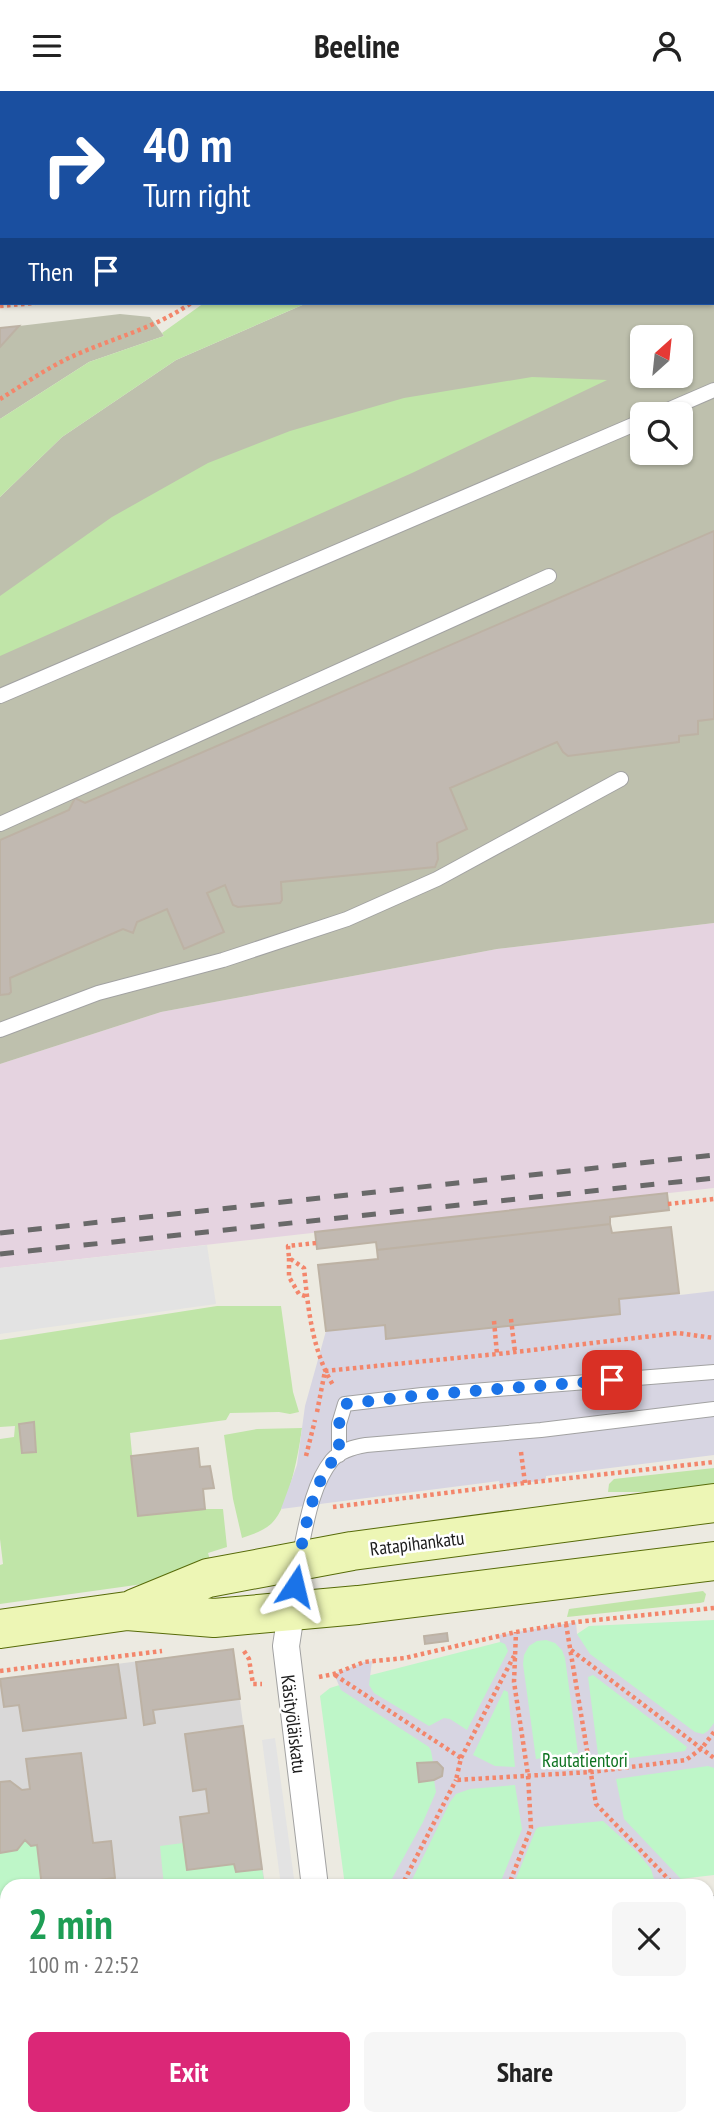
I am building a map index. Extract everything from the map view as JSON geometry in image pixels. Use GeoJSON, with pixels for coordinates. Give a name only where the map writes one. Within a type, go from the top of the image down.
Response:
{"type":"FeatureCollection","features":[{"type":"Feature","properties":{"kind":"main road","name":"Ratapihankatu"},"geometry":{"type":"LineString","coordinates":[[127,1611],[208,1578],[352,1551],[714,1503]]}},
{"type":"Feature","properties":{"kind":"main road","name":"Ratapihankatu"},"geometry":{"type":"LineString","coordinates":[[0,1629],[127,1611],[214,1618],[358,1605],[714,1561]]}},
{"type":"Feature","properties":{"kind":"street","name":"Käsityöläiskatu"},"geometry":{"type":"LineString","coordinates":[[299,1561],[286,1646],[314,1879]]}},
{"type":"Feature","properties":{"kind":"lane"},"geometry":{"type":"LineString","coordinates":[[686,402],[714,390]]}},
{"type":"Feature","properties":{"kind":"lane"},"geometry":{"type":"LineString","coordinates":[[0,696],[630,426]]}},
{"type":"Feature","properties":{"kind":"lane"},"geometry":{"type":"LineString","coordinates":[[0,824],[549,576]]}},
{"type":"Feature","properties":{"kind":"lane"},"geometry":{"type":"LineString","coordinates":[[0,1030],[98,993],[223,960],[347,919],[438,879],[621,779]]}},
{"type":"Feature","properties":{"kind":"lane"},"geometry":{"type":"LineString","coordinates":[[339,1455],[339,1424],[345,1404],[422,1395],[714,1372]]}},
{"type":"Feature","properties":{"kind":"lane"},"geometry":{"type":"LineString","coordinates":[[299,1561],[311,1508],[323,1475],[333,1459],[349,1448],[541,1430],[714,1409]]}},
{"type":"Feature","properties":{"kind":"path"},"geometry":{"type":"LineString","coordinates":[[0,399],[70,357],[155,325],[188,305]]}},
{"type":"Feature","properties":{"kind":"path"},"geometry":{"type":"LineString","coordinates":[[668,1204],[714,1199]]}},
{"type":"Feature","properties":{"kind":"path"},"geometry":{"type":"LineString","coordinates":[[308,1297],[299,1294],[289,1277],[288,1246],[317,1243]]}},
{"type":"Feature","properties":{"kind":"path"},"geometry":{"type":"LineString","coordinates":[[289,1258],[304,1268],[316,1345],[325,1371],[306,1458]]}},
{"type":"Feature","properties":{"kind":"path"},"geometry":{"type":"LineString","coordinates":[[511,1319],[515,1352]]}},
{"type":"Feature","properties":{"kind":"path"},"geometry":{"type":"LineString","coordinates":[[494,1321],[498,1354]]}},
{"type":"Feature","properties":{"kind":"path"},"geometry":{"type":"LineString","coordinates":[[325,1371],[678,1333],[714,1338]]}},
{"type":"Feature","properties":{"kind":"path"},"geometry":{"type":"LineString","coordinates":[[311,1508],[348,1506],[714,1462]]}},
{"type":"Feature","properties":{"kind":"path"},"geometry":{"type":"LineString","coordinates":[[312,1678],[334,1674],[363,1662],[405,1658],[516,1632],[714,1608]]}},
{"type":"Feature","properties":{"kind":"path"},"geometry":{"type":"LineString","coordinates":[[566,1624],[596,1804],[668,1879]]}},
{"type":"Feature","properties":{"kind":"path"},"geometry":{"type":"LineString","coordinates":[[511,1879],[531,1828],[528,1775],[514,1682],[516,1632]]}},
{"type":"Feature","properties":{"kind":"path"},"geometry":{"type":"LineString","coordinates":[[242,1647],[249,1659],[253,1684]]}},
{"type":"Feature","properties":{"kind":"path"},"geometry":{"type":"LineString","coordinates":[[570,1649],[714,1758]]}},
{"type":"Feature","properties":{"kind":"path"},"geometry":{"type":"LineString","coordinates":[[0,1671],[163,1651]]}},
{"type":"Feature","properties":{"kind":"path"},"geometry":{"type":"LineString","coordinates":[[405,1879],[456,1780],[461,1758],[515,1654]]}},
{"type":"Feature","properties":{"kind":"path"},"geometry":{"type":"LineString","coordinates":[[334,1674],[461,1758]]}},
{"type":"Feature","properties":{"kind":"path"},"geometry":{"type":"LineString","coordinates":[[456,1780],[591,1772],[686,1760],[702,1748],[714,1732]]}},
{"type":"Feature","properties":{"kind":"shaded area"},"geometry":{"type":"Polygon","coordinates":[[[302,305],[714,305],[714,923],[497,949],[161,1012],[0,1064],[0,497],[62,437],[176,360],[302,305]]]}},
{"type":"Feature","properties":{"kind":"shaded area"},"geometry":{"type":"Polygon","coordinates":[[[120,314],[150,317],[164,336],[89,362],[0,419],[0,347],[19,326],[120,314]]]}},
{"type":"Feature","properties":{"kind":"shaded area"},"geometry":{"type":"Polygon","coordinates":[[[714,923],[714,1188],[0,1268],[0,1064],[161,1012],[497,949],[714,923]]]}},
{"type":"Feature","properties":{"kind":"shaded area"},"geometry":{"type":"Polygon","coordinates":[[[207,1245],[216,1304],[0,1334],[0,1268],[207,1245]]]}},
{"type":"Feature","properties":{"kind":"shaded area"},"geometry":{"type":"Polygon","coordinates":[[[714,1291],[714,1455],[546,1476],[546,1480],[500,1486],[499,1481],[281,1509],[297,1465],[305,1406],[326,1331],[385,1325],[387,1339],[620,1314],[619,1299],[714,1291]]]}},
{"type":"Feature","properties":{"kind":"shaded area"},"geometry":{"type":"Polygon","coordinates":[[[576,1622],[577,1634],[590,1654],[695,1732],[703,1734],[714,1723],[714,1768],[708,1766],[616,1779],[624,1819],[681,1879],[654,1879],[651,1869],[637,1852],[603,1821],[539,1827],[516,1879],[502,1879],[522,1829],[515,1785],[470,1789],[456,1794],[412,1879],[392,1879],[423,1822],[436,1792],[434,1780],[442,1776],[443,1768],[433,1762],[429,1747],[341,1690],[334,1674],[372,1661],[369,1685],[374,1693],[429,1726],[444,1718],[467,1730],[508,1651],[505,1644],[500,1642],[499,1635],[576,1622]],[[537,1641],[529,1646],[524,1655],[536,1759],[578,1753],[565,1658],[555,1643],[537,1641]],[[593,1675],[588,1677],[599,1762],[685,1751],[687,1747],[593,1675]],[[504,1690],[473,1755],[495,1766],[515,1767],[508,1692],[504,1690]]]}},
{"type":"Feature","properties":{"kind":"shaded area"},"geometry":{"type":"Polygon","coordinates":[[[233,1649],[264,1879],[0,1879],[0,1679],[233,1649]]]}},
{"type":"Feature","properties":{"kind":"shaded area"},"geometry":{"type":"Polygon","coordinates":[[[275,1738],[294,1879],[280,1879],[262,1740],[275,1738]]]}},
{"type":"Feature","properties":{"kind":"green space"},"geometry":{"type":"Polygon","coordinates":[[[201,305],[302,305],[176,360],[62,437],[0,497],[0,419],[89,362],[164,336],[162,333],[201,305]]]}},
{"type":"Feature","properties":{"kind":"green space"},"geometry":{"type":"Polygon","coordinates":[[[532,377],[607,380],[412,473],[0,656],[0,596],[112,517],[208,463],[290,431],[404,398],[532,377]]]}},
{"type":"Feature","properties":{"kind":"green space"},"geometry":{"type":"Polygon","coordinates":[[[217,1306],[281,1306],[293,1392],[299,1412],[230,1413],[226,1420],[130,1433],[138,1516],[223,1509],[227,1547],[208,1553],[211,1563],[143,1584],[0,1604],[0,1565],[3,1564],[0,1539],[0,1439],[14,1437],[15,1426],[0,1427],[0,1340],[217,1306]]]}},
{"type":"Feature","properties":{"kind":"green space"},"geometry":{"type":"Polygon","coordinates":[[[302,1428],[292,1478],[278,1515],[265,1528],[242,1538],[233,1499],[224,1435],[257,1429],[302,1428]]]}},
{"type":"Feature","properties":{"kind":"green space"},"geometry":{"type":"Polygon","coordinates":[[[714,1468],[714,1487],[663,1492],[608,1492],[609,1484],[614,1479],[714,1468]]]}},
{"type":"Feature","properties":{"kind":"green space"},"geometry":{"type":"Polygon","coordinates":[[[703,1591],[706,1594],[704,1602],[700,1603],[567,1617],[569,1609],[703,1591]]]}},
{"type":"Feature","properties":{"kind":"green space","name":"Rautatientori"},"geometry":{"type":"Polygon","coordinates":[[[714,1620],[714,1875],[680,1879],[344,1879],[320,1696],[330,1688],[371,1675],[500,1642],[577,1634],[589,1626],[714,1620]]]}},
{"type":"Feature","properties":{"kind":"green space"},"geometry":{"type":"Polygon","coordinates":[[[25,1840],[37,1845],[41,1879],[0,1879],[0,1853],[17,1850],[25,1840]]]}},
{"type":"Feature","properties":{"kind":"green space"},"geometry":{"type":"Polygon","coordinates":[[[183,1843],[187,1870],[234,1864],[236,1872],[262,1869],[264,1879],[163,1879],[160,1846],[183,1843]]]}},
{"type":"Feature","properties":{"kind":"building"},"geometry":{"type":"Polygon","coordinates":[[[19,326],[0,347],[0,328],[19,326]]]}},
{"type":"Feature","properties":{"kind":"building"},"geometry":{"type":"Polygon","coordinates":[[[714,531],[714,719],[698,721],[698,734],[679,736],[679,742],[568,756],[557,742],[450,788],[467,829],[437,843],[438,859],[435,867],[281,882],[280,903],[238,907],[233,905],[225,885],[207,893],[224,932],[184,949],[167,909],[137,922],[133,933],[123,929],[10,978],[11,992],[0,995],[0,840],[69,810],[75,798],[85,803],[714,531]]]}},
{"type":"Feature","properties":{"kind":"building"},"geometry":{"type":"Polygon","coordinates":[[[667,1193],[669,1210],[610,1217],[610,1224],[377,1250],[376,1242],[317,1249],[315,1232],[667,1193]]]}},
{"type":"Feature","properties":{"kind":"building"},"geometry":{"type":"Polygon","coordinates":[[[610,1224],[612,1233],[671,1227],[679,1293],[619,1299],[620,1314],[386,1339],[385,1325],[326,1331],[318,1265],[378,1259],[377,1250],[610,1224]]]}},
{"type":"Feature","properties":{"kind":"building"},"geometry":{"type":"Polygon","coordinates":[[[34,1422],[36,1452],[22,1453],[19,1424],[34,1422]]]}},
{"type":"Feature","properties":{"kind":"building"},"geometry":{"type":"Polygon","coordinates":[[[198,1448],[200,1467],[210,1466],[214,1488],[203,1489],[205,1509],[138,1516],[131,1456],[198,1448]]]}},
{"type":"Feature","properties":{"kind":"building"},"geometry":{"type":"Polygon","coordinates":[[[447,1633],[448,1641],[425,1644],[424,1636],[447,1633]]]}},
{"type":"Feature","properties":{"kind":"building"},"geometry":{"type":"Polygon","coordinates":[[[233,1649],[240,1699],[153,1710],[155,1723],[144,1725],[136,1662],[233,1649]]]}},
{"type":"Feature","properties":{"kind":"building"},"geometry":{"type":"Polygon","coordinates":[[[118,1664],[126,1718],[23,1731],[19,1705],[4,1707],[0,1679],[118,1664]]]}},
{"type":"Feature","properties":{"kind":"building"},"geometry":{"type":"Polygon","coordinates":[[[243,1726],[262,1869],[236,1872],[234,1864],[187,1870],[180,1817],[209,1813],[206,1789],[193,1791],[185,1734],[243,1726]]]}},
{"type":"Feature","properties":{"kind":"building"},"geometry":{"type":"Polygon","coordinates":[[[81,1753],[93,1843],[111,1841],[115,1878],[41,1879],[37,1845],[31,1846],[25,1840],[17,1850],[0,1853],[0,1782],[10,1781],[22,1790],[30,1789],[26,1759],[81,1753]]]}},
{"type":"Feature","properties":{"kind":"building"},"geometry":{"type":"Polygon","coordinates":[[[437,1762],[443,1768],[442,1776],[419,1782],[417,1763],[437,1762]]]}},
{"type":"Feature","properties":{"kind":"railway"},"geometry":{"type":"LineString","coordinates":[[0,1233],[714,1155]]}},
{"type":"Feature","properties":{"kind":"railway"},"geometry":{"type":"LineString","coordinates":[[0,1254],[714,1178]]}},
{"type":"Feature","properties":{"kind":"route"},"geometry":{"type":"LineString","coordinates":[[295,1586],[315,1493],[333,1459],[339,1455],[339,1424],[345,1404],[612,1380]]}}]}
